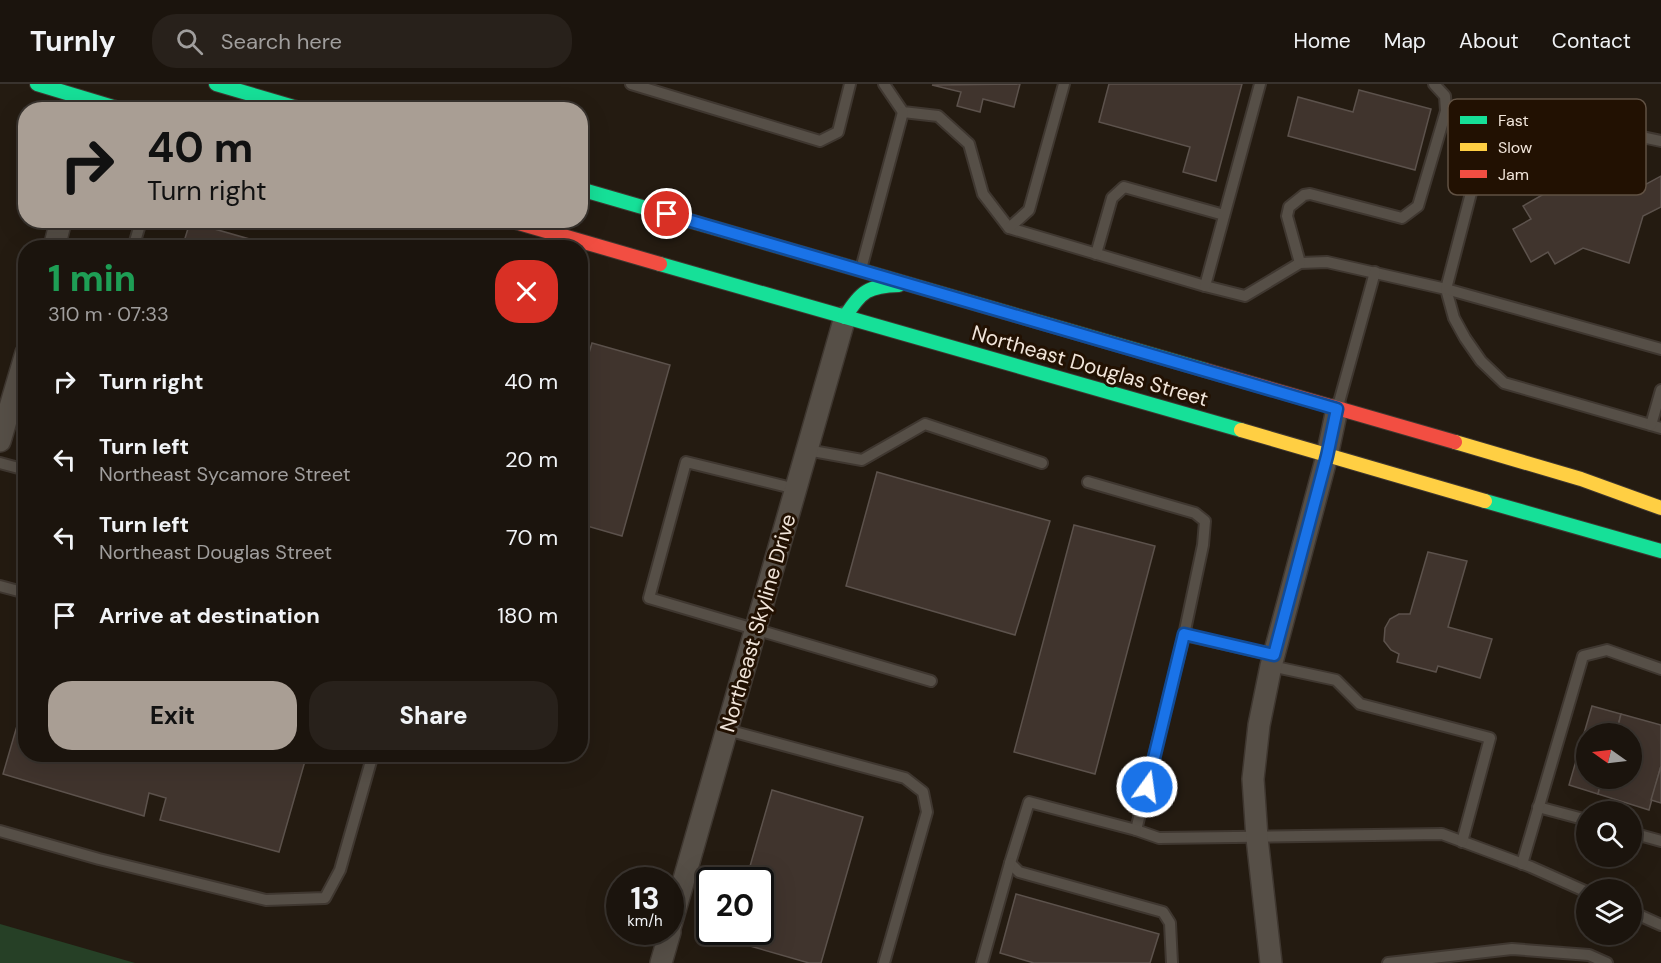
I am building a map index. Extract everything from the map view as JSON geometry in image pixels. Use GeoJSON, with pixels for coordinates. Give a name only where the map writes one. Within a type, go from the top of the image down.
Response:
{"type":"FeatureCollection","features":[{"type":"Feature","properties":{"kind":"main road"},"geometry":{"type":"LineString","coordinates":[[37,84],[92,98]]}},
{"type":"Feature","properties":{"kind":"main road"},"geometry":{"type":"LineString","coordinates":[[216,84],[277,102]]}},
{"type":"Feature","properties":{"kind":"main road","name":"Northeast Douglas Street"},"geometry":{"type":"LineString","coordinates":[[588,191],[1581,479],[1661,508]]}},
{"type":"Feature","properties":{"kind":"main road","name":"Northeast Douglas Street"},"geometry":{"type":"LineString","coordinates":[[536,228],[577,240]]}},
{"type":"Feature","properties":{"kind":"main road","name":"Northeast Douglas Street"},"geometry":{"type":"LineString","coordinates":[[588,243],[1661,551]]}},
{"type":"Feature","properties":{"kind":"main road"},"geometry":{"type":"LineString","coordinates":[[845,317],[858,295],[873,286],[910,285]]}},
{"type":"Feature","properties":{"kind":"street","name":"Northeast Skyline Drive"},"geometry":{"type":"LineString","coordinates":[[684,881],[845,317]]}},
{"type":"Feature","properties":{"kind":"street"},"geometry":{"type":"LineString","coordinates":[[0,441],[18,380]]}},
{"type":"Feature","properties":{"kind":"street"},"geometry":{"type":"LineString","coordinates":[[1271,963],[1253,779],[1259,725],[1272,661],[1327,456],[1337,409]]}},
{"type":"Feature","properties":{"kind":"street","name":"Northeast Skyline Drive"},"geometry":{"type":"LineString","coordinates":[[661,963],[666,945]]}},
{"type":"Feature","properties":{"kind":"lane"},"geometry":{"type":"LineString","coordinates":[[631,84],[820,141],[838,132],[850,84]]}},
{"type":"Feature","properties":{"kind":"lane"},"geometry":{"type":"LineString","coordinates":[[861,270],[903,112],[884,84]]}},
{"type":"Feature","properties":{"kind":"lane"},"geometry":{"type":"LineString","coordinates":[[1009,228],[1029,210],[1064,84]]}},
{"type":"Feature","properties":{"kind":"lane"},"geometry":{"type":"LineString","coordinates":[[1205,286],[1260,84]]}},
{"type":"Feature","properties":{"kind":"lane"},"geometry":{"type":"LineString","coordinates":[[1300,263],[1287,216],[1289,207],[1304,195],[1310,194],[1402,218],[1418,206],[1446,111],[1445,96],[1434,84]]}},
{"type":"Feature","properties":{"kind":"lane"},"geometry":{"type":"LineString","coordinates":[[903,112],[938,116],[969,144],[983,194],[1009,228],[1245,296],[1300,263],[1327,262],[1446,289],[1661,349]]}},
{"type":"Feature","properties":{"kind":"lane"},"geometry":{"type":"LineString","coordinates":[[1646,138],[1661,141]]}},
{"type":"Feature","properties":{"kind":"lane"},"geometry":{"type":"LineString","coordinates":[[1096,254],[1112,198],[1124,187],[1224,215]]}},
{"type":"Feature","properties":{"kind":"lane"},"geometry":{"type":"LineString","coordinates":[[1470,195],[1446,289],[1454,318],[1481,361],[1504,383],[1656,426],[1661,390]]}},
{"type":"Feature","properties":{"kind":"lane"},"geometry":{"type":"LineString","coordinates":[[135,240],[139,228]]}},
{"type":"Feature","properties":{"kind":"lane"},"geometry":{"type":"LineString","coordinates":[[1337,409],[1375,272]]}},
{"type":"Feature","properties":{"kind":"lane"},"geometry":{"type":"LineString","coordinates":[[807,450],[862,460],[925,424],[1042,463]]}},
{"type":"Feature","properties":{"kind":"lane"},"geometry":{"type":"LineString","coordinates":[[796,489],[686,462],[649,598],[931,681]]}},
{"type":"Feature","properties":{"kind":"lane"},"geometry":{"type":"LineString","coordinates":[[0,463],[18,469]]}},
{"type":"Feature","properties":{"kind":"lane"},"geometry":{"type":"LineString","coordinates":[[1088,482],[1195,513],[1205,521],[1203,545],[1184,634],[1136,830]]}},
{"type":"Feature","properties":{"kind":"lane"},"geometry":{"type":"LineString","coordinates":[[0,586],[18,591]]}},
{"type":"Feature","properties":{"kind":"lane"},"geometry":{"type":"LineString","coordinates":[[1184,634],[1335,680],[1360,704],[1491,738],[1462,842]]}},
{"type":"Feature","properties":{"kind":"lane"},"geometry":{"type":"LineString","coordinates":[[1522,864],[1583,656],[1607,650],[1661,669]]}},
{"type":"Feature","properties":{"kind":"lane"},"geometry":{"type":"LineString","coordinates":[[727,730],[905,778],[923,792],[927,812],[884,963]]}},
{"type":"Feature","properties":{"kind":"lane"},"geometry":{"type":"LineString","coordinates":[[0,831],[99,859],[266,900],[325,898],[340,870],[371,762]]}},
{"type":"Feature","properties":{"kind":"lane"},"geometry":{"type":"LineString","coordinates":[[982,963],[1029,802],[1159,838],[1442,834],[1576,887]]}},
{"type":"Feature","properties":{"kind":"lane"},"geometry":{"type":"LineString","coordinates":[[1538,807],[1576,817]]}},
{"type":"Feature","properties":{"kind":"lane"},"geometry":{"type":"LineString","coordinates":[[1642,836],[1661,841]]}},
{"type":"Feature","properties":{"kind":"lane"},"geometry":{"type":"LineString","coordinates":[[1010,863],[1019,872],[1163,912],[1170,923],[1172,963]]}},
{"type":"Feature","properties":{"kind":"lane"},"geometry":{"type":"LineString","coordinates":[[1642,916],[1661,925]]}},
{"type":"Feature","properties":{"kind":"lane"},"geometry":{"type":"LineString","coordinates":[[1388,963],[1512,949],[1589,955],[1607,963]]}},
{"type":"Feature","properties":{"kind":"green space"},"geometry":{"type":"Polygon","coordinates":[[[0,924],[135,963],[0,963],[0,924]]]}},
{"type":"Feature","properties":{"kind":"building"},"geometry":{"type":"Polygon","coordinates":[[[1020,84],[1014,107],[983,99],[980,112],[957,106],[961,92],[932,85],[1020,84]]]}},
{"type":"Feature","properties":{"kind":"building"},"geometry":{"type":"Polygon","coordinates":[[[1109,84],[1242,84],[1216,181],[1183,172],[1190,147],[1099,122],[1109,84]]]}},
{"type":"Feature","properties":{"kind":"building"},"geometry":{"type":"Polygon","coordinates":[[[1359,90],[1431,109],[1415,170],[1288,136],[1298,97],[1353,112],[1359,90]]]}},
{"type":"Feature","properties":{"kind":"building"},"geometry":{"type":"Polygon","coordinates":[[[1661,176],[1661,207],[1643,216],[1629,263],[1583,248],[1555,264],[1548,252],[1531,262],[1513,229],[1531,219],[1523,206],[1542,195],[1646,195],[1646,184],[1661,176]]]}},
{"type":"Feature","properties":{"kind":"building"},"geometry":{"type":"Polygon","coordinates":[[[188,228],[211,228],[253,240],[184,240],[188,228]]]}},
{"type":"Feature","properties":{"kind":"building"},"geometry":{"type":"Polygon","coordinates":[[[592,343],[670,365],[622,536],[588,526],[588,356],[592,343]]]}},
{"type":"Feature","properties":{"kind":"building"},"geometry":{"type":"Polygon","coordinates":[[[877,472],[1050,521],[1015,635],[846,586],[877,472]]]}},
{"type":"Feature","properties":{"kind":"building"},"geometry":{"type":"Polygon","coordinates":[[[1074,525],[1155,546],[1095,774],[1014,752],[1074,525]]]}},
{"type":"Feature","properties":{"kind":"building"},"geometry":{"type":"Polygon","coordinates":[[[1428,552],[1467,561],[1448,627],[1492,639],[1480,678],[1438,666],[1436,672],[1397,662],[1399,654],[1391,650],[1384,641],[1385,628],[1390,619],[1399,614],[1410,614],[1428,552]]]}},
{"type":"Feature","properties":{"kind":"building"},"geometry":{"type":"Polygon","coordinates":[[[1592,706],[1621,714],[1619,723],[1587,723],[1592,706]]]}},
{"type":"Feature","properties":{"kind":"building"},"geometry":{"type":"Polygon","coordinates":[[[1621,714],[1661,725],[1661,766],[1649,810],[1642,808],[1642,801],[1620,801],[1598,794],[1599,789],[1642,789],[1642,723],[1619,723],[1621,714]]]}},
{"type":"Feature","properties":{"kind":"building"},"geometry":{"type":"Polygon","coordinates":[[[18,722],[18,762],[305,762],[279,852],[160,820],[166,798],[149,793],[144,816],[3,774],[18,722]]]}},
{"type":"Feature","properties":{"kind":"building"},"geometry":{"type":"Polygon","coordinates":[[[1576,761],[1576,787],[1569,785],[1576,761]]]}},
{"type":"Feature","properties":{"kind":"building"},"geometry":{"type":"Polygon","coordinates":[[[1661,766],[1661,803],[1651,800],[1661,766]]]}},
{"type":"Feature","properties":{"kind":"building"},"geometry":{"type":"Polygon","coordinates":[[[1582,789],[1599,789],[1598,794],[1582,789]]]}},
{"type":"Feature","properties":{"kind":"building"},"geometry":{"type":"Polygon","coordinates":[[[772,790],[863,817],[821,963],[809,963],[746,945],[774,945],[774,867],[750,867],[772,790]]]}},
{"type":"Feature","properties":{"kind":"building"},"geometry":{"type":"Polygon","coordinates":[[[1016,894],[1159,934],[1150,963],[1034,963],[1000,953],[1016,894]]]}},
{"type":"Feature","properties":{"kind":"traffic: fast"},"geometry":{"type":"LineString","coordinates":[[37,84],[97,102]]}},
{"type":"Feature","properties":{"kind":"traffic: fast"},"geometry":{"type":"LineString","coordinates":[[216,84],[277,102]]}},
{"type":"Feature","properties":{"kind":"traffic: fast"},"geometry":{"type":"LineString","coordinates":[[588,191],[1205,370]]}},
{"type":"Feature","properties":{"kind":"traffic: fast"},"geometry":{"type":"LineString","coordinates":[[660,264],[1241,430]]}},
{"type":"Feature","properties":{"kind":"traffic: fast"},"geometry":{"type":"LineString","coordinates":[[845,317],[856,301],[866,292],[880,287],[899,285]]}},
{"type":"Feature","properties":{"kind":"traffic: fast"},"geometry":{"type":"LineString","coordinates":[[1485,501],[1661,551]]}},
{"type":"Feature","properties":{"kind":"traffic: slow"},"geometry":{"type":"LineString","coordinates":[[1241,430],[1485,501]]}},
{"type":"Feature","properties":{"kind":"traffic: slow"},"geometry":{"type":"LineString","coordinates":[[1455,442],[1581,479],[1661,508]]}},
{"type":"Feature","properties":{"kind":"traffic: jam"},"geometry":{"type":"LineString","coordinates":[[536,228],[577,240]]}},
{"type":"Feature","properties":{"kind":"traffic: jam"},"geometry":{"type":"LineString","coordinates":[[588,243],[660,264]]}},
{"type":"Feature","properties":{"kind":"traffic: jam"},"geometry":{"type":"LineString","coordinates":[[1205,370],[1455,442]]}},
{"type":"Feature","properties":{"kind":"route"},"geometry":{"type":"LineString","coordinates":[[667,214],[1337,409],[1327,456],[1274,655],[1184,634],[1147,787]]}}]}
